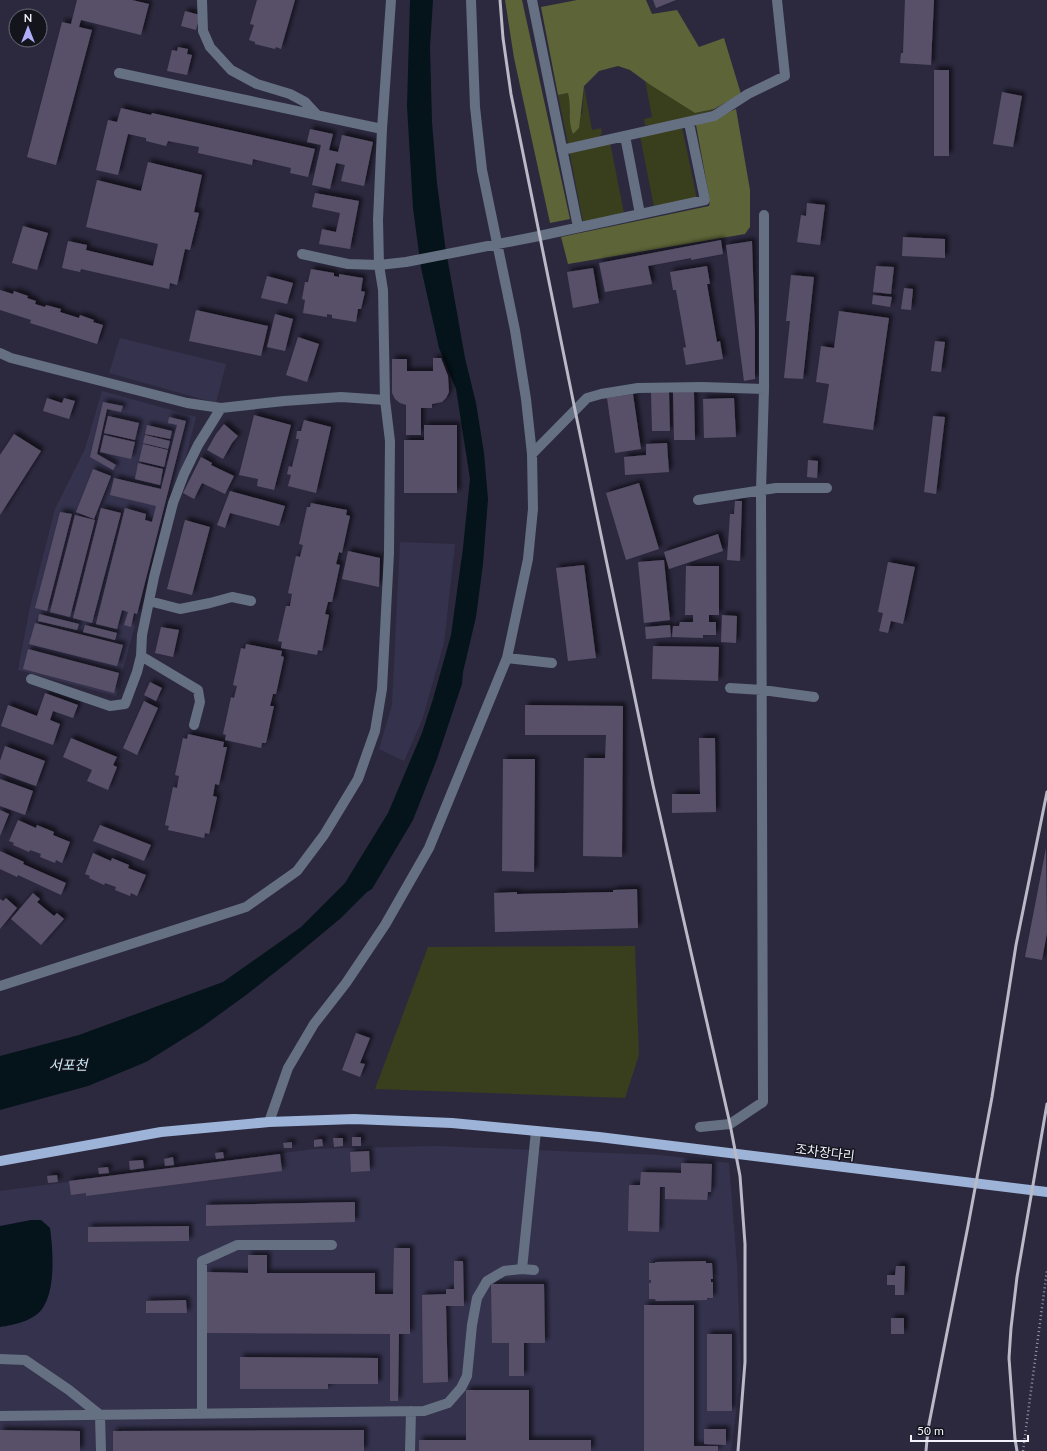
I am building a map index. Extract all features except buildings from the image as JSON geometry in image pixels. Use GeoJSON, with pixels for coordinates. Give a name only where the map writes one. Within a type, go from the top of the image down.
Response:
{"type":"FeatureCollection","features":[{"type":"Feature","properties":{"kind":"main road","name":"조차장다리"},"geometry":{"type":"LineString","coordinates":[[0,1161],[161,1132],[269,1122],[362,1119],[452,1123],[599,1137],[1047,1192]]}},
{"type":"Feature","properties":{"kind":"street"},"geometry":{"type":"LineString","coordinates":[[202,0],[203,31],[210,47],[231,70],[257,84],[290,94],[305,102],[317,115]]}},
{"type":"Feature","properties":{"kind":"street"},"geometry":{"type":"LineString","coordinates":[[0,986],[246,907],[297,871],[324,835],[358,779],[375,731],[382,689],[389,523],[390,441],[386,400],[383,290],[379,265],[378,220],[382,129],[391,0]]}},
{"type":"Feature","properties":{"kind":"street"},"geometry":{"type":"LineString","coordinates":[[269,1122],[288,1068],[314,1024],[346,983],[385,925],[429,848],[508,658],[528,559],[533,510],[532,454],[526,399],[515,330],[496,244],[482,170],[475,107],[472,0]]}},
{"type":"Feature","properties":{"kind":"street"},"geometry":{"type":"LineString","coordinates":[[532,0],[578,227]]}},
{"type":"Feature","properties":{"kind":"street"},"geometry":{"type":"LineString","coordinates":[[562,150],[689,123],[714,116],[748,94],[785,76],[777,0]]}},
{"type":"Feature","properties":{"kind":"street"},"geometry":{"type":"LineString","coordinates":[[119,73],[382,129]]}},
{"type":"Feature","properties":{"kind":"street"},"geometry":{"type":"LineString","coordinates":[[302,254],[348,264],[379,265],[406,262],[466,249],[539,236],[705,200],[689,123]]}},
{"type":"Feature","properties":{"kind":"street"},"geometry":{"type":"LineString","coordinates":[[625,136],[640,214]]}},
{"type":"Feature","properties":{"kind":"street"},"geometry":{"type":"LineString","coordinates":[[700,1127],[730,1124],[763,1102],[761,490],[764,389],[764,215]]}},
{"type":"Feature","properties":{"kind":"street"},"geometry":{"type":"LineString","coordinates":[[0,353],[11,358],[187,403],[221,408],[284,401],[341,397],[386,400]]}},
{"type":"Feature","properties":{"kind":"street"},"geometry":{"type":"LineString","coordinates":[[532,454],[587,398],[601,394],[638,388],[702,387],[764,389]]}},
{"type":"Feature","properties":{"kind":"street"},"geometry":{"type":"LineString","coordinates":[[31,679],[110,706],[125,704],[137,672],[141,656],[142,635],[149,601],[173,503],[184,474],[198,445],[221,408]]}},
{"type":"Feature","properties":{"kind":"street"},"geometry":{"type":"LineString","coordinates":[[698,500],[776,488],[827,488]]}},
{"type":"Feature","properties":{"kind":"street"},"geometry":{"type":"LineString","coordinates":[[149,601],[180,609],[232,597],[251,601]]}},
{"type":"Feature","properties":{"kind":"street"},"geometry":{"type":"LineString","coordinates":[[141,656],[198,690],[200,702],[194,725]]}},
{"type":"Feature","properties":{"kind":"street"},"geometry":{"type":"LineString","coordinates":[[508,658],[552,663]]}},
{"type":"Feature","properties":{"kind":"street"},"geometry":{"type":"LineString","coordinates":[[730,688],[762,690],[814,697]]}},
{"type":"Feature","properties":{"kind":"street"},"geometry":{"type":"LineString","coordinates":[[522,1269],[536,1131]]}},
{"type":"Feature","properties":{"kind":"street"},"geometry":{"type":"LineString","coordinates":[[202,1414],[202,1261],[237,1245],[332,1245]]}},
{"type":"Feature","properties":{"kind":"street"},"geometry":{"type":"LineString","coordinates":[[0,1416],[424,1411],[448,1403],[461,1388],[467,1376],[472,1325],[477,1298],[487,1281],[504,1272],[522,1269],[534,1270]]}},
{"type":"Feature","properties":{"kind":"street"},"geometry":{"type":"LineString","coordinates":[[0,1359],[25,1360],[70,1390],[100,1415],[101,1451]]}},
{"type":"Feature","properties":{"kind":"street"},"geometry":{"type":"LineString","coordinates":[[410,1451],[411,1412]]}},
{"type":"Feature","properties":{"kind":"path"},"geometry":{"type":"LineString","coordinates":[[1023,1451],[1047,1270]]}},
{"type":"Feature","properties":{"kind":"shaded area"},"geometry":{"type":"Polygon","coordinates":[[[120,338],[226,364],[216,403],[109,373],[120,338]]]}},
{"type":"Feature","properties":{"kind":"shaded area"},"geometry":{"type":"Polygon","coordinates":[[[102,391],[196,417],[177,491],[171,490],[116,696],[18,670],[30,607],[55,509],[85,449],[102,391]]]}},
{"type":"Feature","properties":{"kind":"shaded area"},"geometry":{"type":"Polygon","coordinates":[[[400,542],[455,544],[444,643],[422,720],[404,761],[379,749],[392,705],[400,542]]]}},
{"type":"Feature","properties":{"kind":"shaded area"},"geometry":{"type":"Polygon","coordinates":[[[436,1146],[660,1155],[729,1163],[737,1265],[741,1372],[731,1451],[0,1451],[0,1191],[314,1149],[436,1146]]]}},
{"type":"Feature","properties":{"kind":"green space"},"geometry":{"type":"Polygon","coordinates":[[[505,0],[522,0],[570,219],[550,223],[514,58],[505,0]]]}},
{"type":"Feature","properties":{"kind":"green space"},"geometry":{"type":"Polygon","coordinates":[[[577,0],[646,0],[652,14],[677,10],[699,47],[724,38],[741,94],[714,109],[695,113],[630,70],[618,66],[599,71],[584,86],[579,128],[573,134],[570,124],[570,103],[568,93],[558,95],[541,7],[577,0]]]}},
{"type":"Feature","properties":{"kind":"green space"},"geometry":{"type":"Polygon","coordinates":[[[645,80],[695,113],[714,109],[713,111],[651,126],[645,125],[644,119],[652,117],[645,80]]]}},
{"type":"Feature","properties":{"kind":"green space"},"geometry":{"type":"Polygon","coordinates":[[[584,86],[592,130],[601,128],[602,133],[598,138],[568,144],[558,95],[568,93],[571,101],[569,114],[582,114],[584,86]]]}},
{"type":"Feature","properties":{"kind":"green space"},"geometry":{"type":"Polygon","coordinates":[[[736,109],[750,190],[750,227],[745,234],[568,264],[561,237],[709,206],[710,201],[696,125],[736,109]]]}},
{"type":"Feature","properties":{"kind":"green space"},"geometry":{"type":"Polygon","coordinates":[[[682,127],[697,199],[654,207],[640,136],[682,127]]]}},
{"type":"Feature","properties":{"kind":"green space"},"geometry":{"type":"Polygon","coordinates":[[[610,142],[624,213],[583,222],[569,150],[610,142]]]}},
{"type":"Feature","properties":{"kind":"green space"},"geometry":{"type":"Polygon","coordinates":[[[635,946],[639,1055],[625,1098],[375,1089],[428,947],[635,946]]]}},
{"type":"Feature","properties":{"kind":"water","name":"서포천"},"geometry":{"type":"Polygon","coordinates":[[[410,0],[433,0],[430,47],[432,122],[437,183],[445,245],[465,358],[476,403],[484,453],[488,499],[483,564],[476,617],[463,672],[462,684],[437,759],[413,820],[372,889],[367,892],[341,918],[288,962],[202,1027],[146,1062],[88,1086],[0,1110],[0,1056],[79,1035],[223,982],[301,927],[345,883],[388,813],[422,733],[451,635],[463,548],[470,479],[456,389],[439,348],[421,268],[413,208],[407,106],[410,0]]]}},
{"type":"Feature","properties":{"kind":"water"},"geometry":{"type":"Polygon","coordinates":[[[31,1220],[41,1220],[50,1228],[52,1270],[50,1291],[42,1309],[34,1317],[17,1324],[0,1327],[0,1226],[31,1220]]]}},
{"type":"Feature","properties":{"kind":"railway"},"geometry":{"type":"LineString","coordinates":[[500,0],[503,38],[511,94],[575,410],[653,785],[730,1124],[740,1176],[745,1244],[745,1362],[738,1451]]}},
{"type":"Feature","properties":{"kind":"railway"},"geometry":{"type":"LineString","coordinates":[[926,1451],[928,1429],[992,1097],[1016,945],[1047,792]]}},
{"type":"Feature","properties":{"kind":"railway"},"geometry":{"type":"LineString","coordinates":[[1017,1451],[1009,1358],[1011,1328],[1017,1277],[1047,1104]]}}]}
